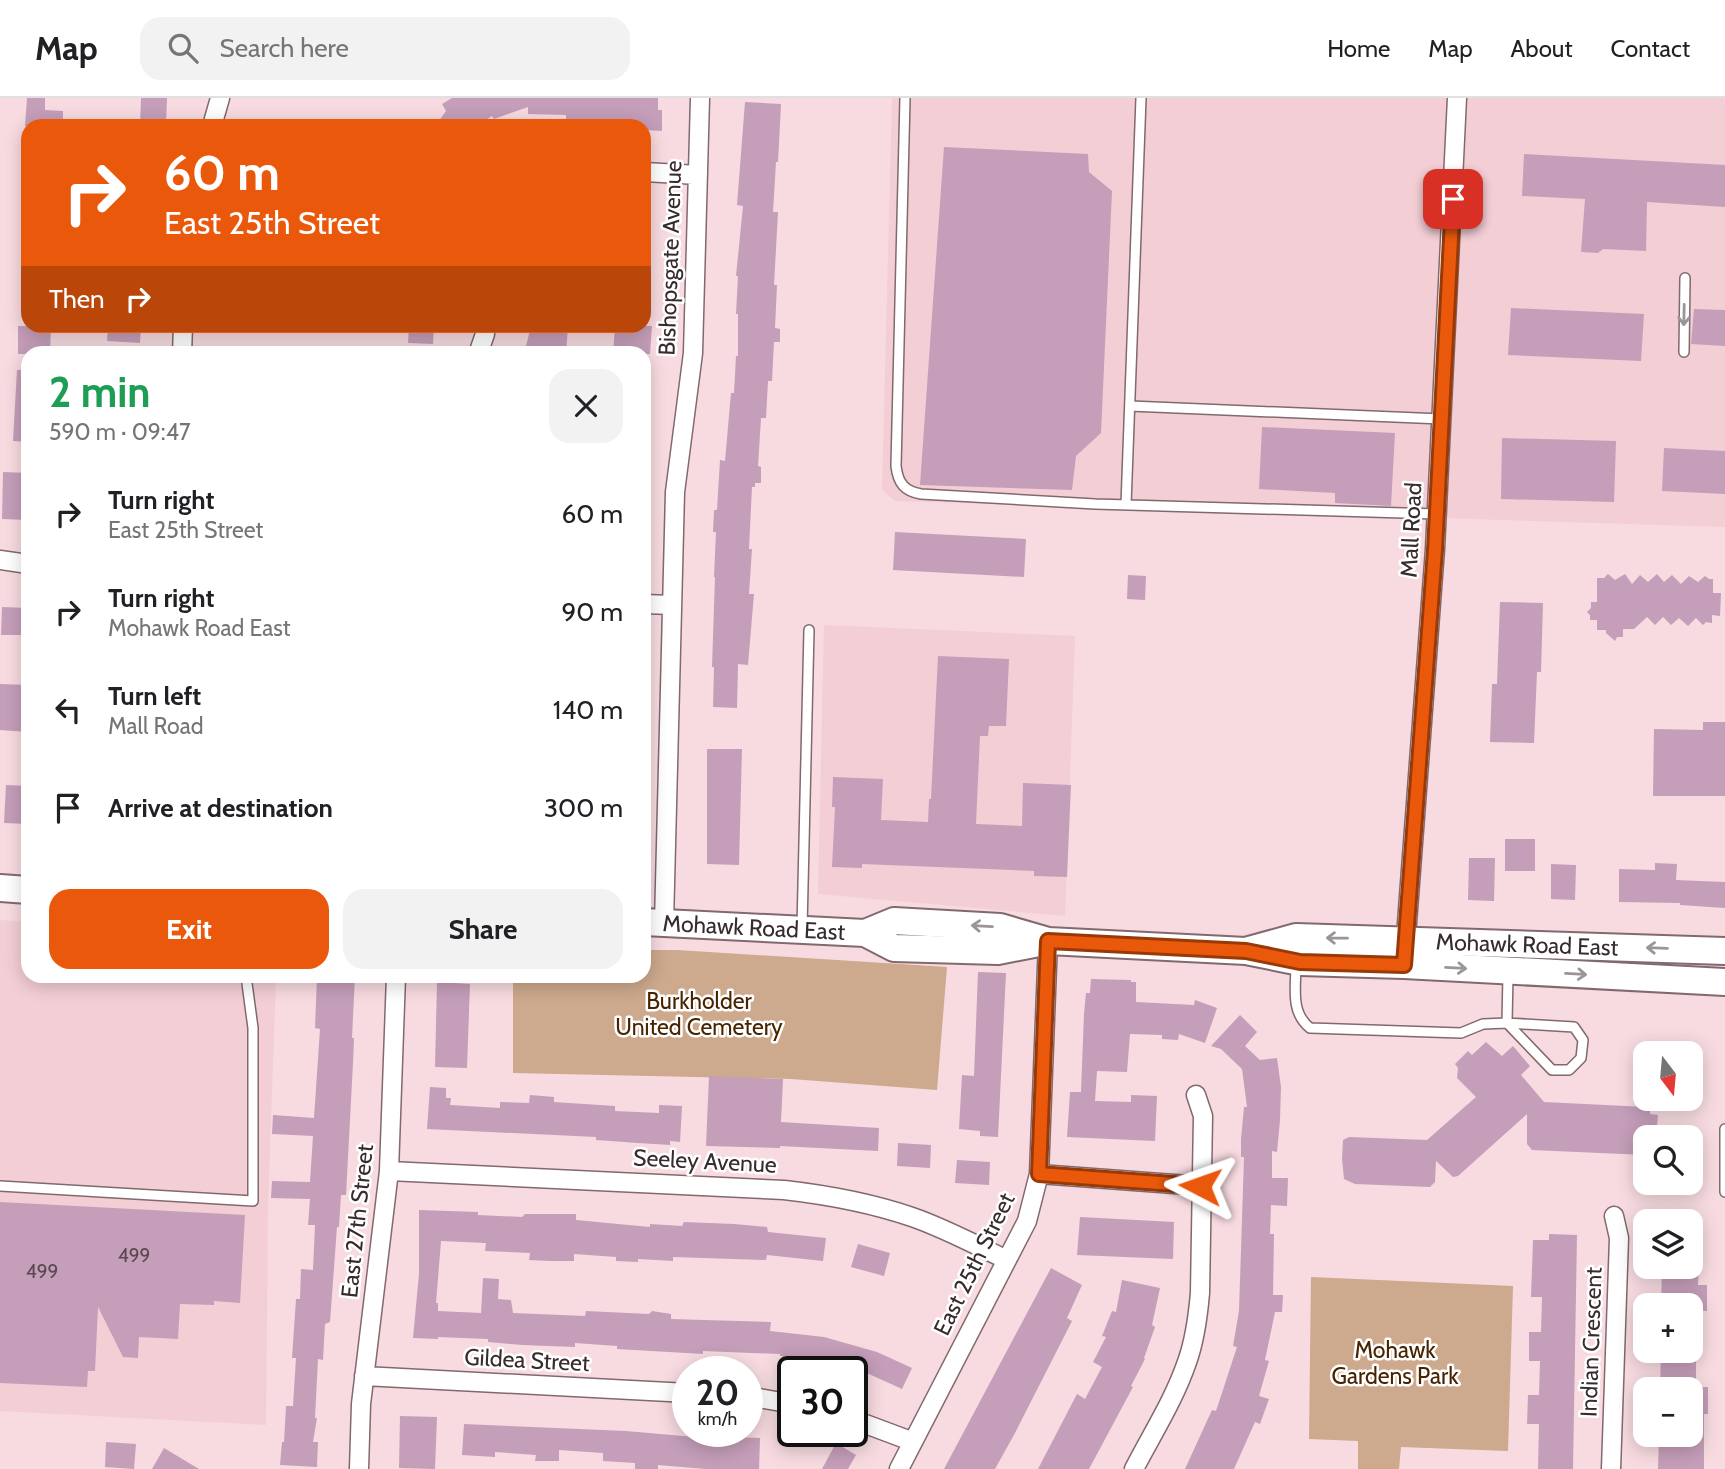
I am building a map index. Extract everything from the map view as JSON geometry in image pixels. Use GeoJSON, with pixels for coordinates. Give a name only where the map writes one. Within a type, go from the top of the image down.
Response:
{"type":"FeatureCollection","features":[{"type":"Feature","properties":{"kind":"main road"},"geometry":{"type":"LineString","coordinates":[[0,888],[21,890]]}},
{"type":"Feature","properties":{"kind":"main road","name":"Mohawk Road East"},"geometry":{"type":"LineString","coordinates":[[654,922],[865,933],[894,948],[998,951],[1048,941],[1246,951],[1296,962],[1405,952],[1725,951]]}},
{"type":"Feature","properties":{"kind":"main road","name":"Mohawk Road East"},"geometry":{"type":"LineString","coordinates":[[1246,951],[1296,937],[1405,952],[1508,971],[1725,982]]}},
{"type":"Feature","properties":{"kind":"street"},"geometry":{"type":"LineString","coordinates":[[214,119],[220,98]]}},
{"type":"Feature","properties":{"kind":"street","name":"Bishopsgate Avenue"},"geometry":{"type":"LineString","coordinates":[[654,922],[675,492],[693,353],[700,98]]}},
{"type":"Feature","properties":{"kind":"street","name":"Mall Road"},"geometry":{"type":"LineString","coordinates":[[1405,952],[1437,514],[1457,98]]}},
{"type":"Feature","properties":{"kind":"street"},"geometry":{"type":"LineString","coordinates":[[651,172],[698,175]]}},
{"type":"Feature","properties":{"kind":"street"},"geometry":{"type":"LineString","coordinates":[[0,561],[21,563]]}},
{"type":"Feature","properties":{"kind":"street"},"geometry":{"type":"LineString","coordinates":[[651,604],[671,605]]}},
{"type":"Feature","properties":{"kind":"street","name":"East 25th Street"},"geometry":{"type":"LineString","coordinates":[[899,1469],[1027,1221],[1039,1174],[1048,941]]}},
{"type":"Feature","properties":{"kind":"street","name":"East 27th Street"},"geometry":{"type":"LineString","coordinates":[[359,1469],[364,1376],[389,1171],[396,983]]}},
{"type":"Feature","properties":{"kind":"street"},"geometry":{"type":"LineString","coordinates":[[1134,1469],[1174,1394],[1187,1361],[1197,1322],[1200,1293],[1203,1116],[1196,1095]]}},
{"type":"Feature","properties":{"kind":"street","name":"Seeley Avenue"},"geometry":{"type":"LineString","coordinates":[[389,1171],[784,1189],[883,1208],[915,1218],[1007,1260]]}},
{"type":"Feature","properties":{"kind":"street"},"geometry":{"type":"LineString","coordinates":[[1039,1174],[1200,1186]]}},
{"type":"Feature","properties":{"kind":"street","name":"Indian Crescent"},"geometry":{"type":"LineString","coordinates":[[1611,1469],[1619,1238],[1614,1216]]}},
{"type":"Feature","properties":{"kind":"street","name":"Gildea Street"},"geometry":{"type":"LineString","coordinates":[[364,1376],[672,1391]]}},
{"type":"Feature","properties":{"kind":"street"},"geometry":{"type":"LineString","coordinates":[[868,1425],[912,1441]]}},
{"type":"Feature","properties":{"kind":"lane"},"geometry":{"type":"LineString","coordinates":[[905,98],[896,466],[901,484],[906,489],[921,494],[1126,505],[1437,514]]}},
{"type":"Feature","properties":{"kind":"lane"},"geometry":{"type":"LineString","coordinates":[[1126,505],[1141,98]]}},
{"type":"Feature","properties":{"kind":"lane"},"geometry":{"type":"LineString","coordinates":[[1684,352],[1685,278]]}},
{"type":"Feature","properties":{"kind":"lane"},"geometry":{"type":"LineString","coordinates":[[1130,406],[1442,419]]}},
{"type":"Feature","properties":{"kind":"lane"},"geometry":{"type":"LineString","coordinates":[[802,930],[808,629]]}},
{"type":"Feature","properties":{"kind":"lane"},"geometry":{"type":"LineString","coordinates":[[1296,962],[1295,1009],[1301,1021],[1310,1028],[1461,1033],[1483,1024],[1507,1023],[1574,1027],[1583,1040],[1581,1058],[1569,1070],[1552,1070],[1507,1023],[1508,971]]}},
{"type":"Feature","properties":{"kind":"lane"},"geometry":{"type":"LineString","coordinates":[[0,1186],[253,1201],[253,1028],[247,983]]}},
{"type":"Feature","properties":{"kind":"lane"},"geometry":{"type":"LineString","coordinates":[[1725,1129],[1725,1192]]}},
{"type":"Feature","properties":{"kind":"shaded area"},"geometry":{"type":"Polygon","coordinates":[[[892,98],[1725,98],[1725,527],[895,501],[882,490],[892,98]]]}},
{"type":"Feature","properties":{"kind":"shaded area"},"geometry":{"type":"Polygon","coordinates":[[[824,625],[1075,636],[1065,916],[818,894],[824,625]]]}},
{"type":"Feature","properties":{"kind":"shaded area"},"geometry":{"type":"Polygon","coordinates":[[[0,920],[21,922],[21,983],[276,983],[268,1208],[266,1425],[0,1411],[0,920]]]}},
{"type":"Feature","properties":{"kind":"green space","name":"Burkholder United Cemetery"},"geometry":{"type":"Polygon","coordinates":[[[651,950],[947,967],[937,1090],[791,1079],[513,1073],[513,983],[651,983],[651,950]]]}},
{"type":"Feature","properties":{"kind":"green space","name":"Mohawk Gardens Park"},"geometry":{"type":"Polygon","coordinates":[[[1311,1277],[1513,1286],[1508,1451],[1401,1447],[1399,1469],[1358,1469],[1358,1441],[1309,1439],[1311,1277]]]}},
{"type":"Feature","properties":{"kind":"building"},"geometry":{"type":"Polygon","coordinates":[[[27,98],[45,98],[45,110],[63,111],[63,119],[26,119],[27,98]]]}},
{"type":"Feature","properties":{"kind":"building"},"geometry":{"type":"Polygon","coordinates":[[[141,98],[167,98],[166,119],[140,119],[141,98]]]}},
{"type":"Feature","properties":{"kind":"building"},"geometry":{"type":"Polygon","coordinates":[[[452,98],[658,98],[658,110],[662,110],[662,131],[651,130],[651,119],[566,119],[566,115],[528,114],[528,107],[494,119],[492,116],[487,119],[440,119],[446,111],[442,104],[452,98]]]}},
{"type":"Feature","properties":{"kind":"building"},"geometry":{"type":"Polygon","coordinates":[[[745,102],[781,104],[773,212],[778,212],[774,285],[777,285],[775,328],[780,329],[780,342],[774,342],[766,418],[761,418],[758,466],[761,467],[761,483],[755,483],[755,487],[752,487],[749,594],[754,594],[748,665],[738,664],[737,708],[713,707],[716,532],[713,532],[720,460],[725,461],[731,393],[734,393],[738,356],[736,276],[743,206],[737,205],[745,102]]]}},
{"type":"Feature","properties":{"kind":"building"},"geometry":{"type":"Polygon","coordinates":[[[944,147],[1088,154],[1089,172],[1112,191],[1101,433],[1076,456],[1072,490],[920,485],[944,147]]]}},
{"type":"Feature","properties":{"kind":"building"},"geometry":{"type":"Polygon","coordinates":[[[1524,154],[1725,165],[1725,207],[1647,202],[1646,251],[1603,249],[1598,253],[1581,252],[1585,199],[1522,196],[1524,154]]]}},
{"type":"Feature","properties":{"kind":"building"},"geometry":{"type":"Polygon","coordinates":[[[1511,308],[1644,314],[1641,361],[1508,355],[1511,308]]]}},
{"type":"Feature","properties":{"kind":"building"},"geometry":{"type":"Polygon","coordinates":[[[1694,309],[1725,310],[1725,346],[1691,344],[1694,309]]]}},
{"type":"Feature","properties":{"kind":"building"},"geometry":{"type":"Polygon","coordinates":[[[18,326],[21,326],[21,333],[51,333],[50,346],[21,346],[21,354],[18,354],[18,326]]]}},
{"type":"Feature","properties":{"kind":"building"},"geometry":{"type":"Polygon","coordinates":[[[652,326],[651,346],[614,346],[614,333],[651,333],[652,326]]]}},
{"type":"Feature","properties":{"kind":"building"},"geometry":{"type":"Polygon","coordinates":[[[108,333],[141,333],[140,343],[107,341],[108,333]]]}},
{"type":"Feature","properties":{"kind":"building"},"geometry":{"type":"Polygon","coordinates":[[[409,333],[434,333],[433,344],[408,343],[409,333]]]}},
{"type":"Feature","properties":{"kind":"building"},"geometry":{"type":"Polygon","coordinates":[[[529,333],[568,333],[567,346],[526,346],[529,333]]]}},
{"type":"Feature","properties":{"kind":"building"},"geometry":{"type":"Polygon","coordinates":[[[17,370],[21,370],[21,442],[13,441],[17,370]]]}},
{"type":"Feature","properties":{"kind":"building"},"geometry":{"type":"Polygon","coordinates":[[[1262,427],[1395,433],[1391,506],[1335,503],[1335,493],[1259,489],[1262,427]]]}},
{"type":"Feature","properties":{"kind":"building"},"geometry":{"type":"Polygon","coordinates":[[[1502,438],[1616,441],[1614,502],[1501,499],[1502,438]]]}},
{"type":"Feature","properties":{"kind":"building"},"geometry":{"type":"Polygon","coordinates":[[[1664,448],[1725,451],[1725,494],[1662,491],[1664,448]]]}},
{"type":"Feature","properties":{"kind":"building"},"geometry":{"type":"Polygon","coordinates":[[[3,472],[21,473],[21,520],[2,519],[3,472]]]}},
{"type":"Feature","properties":{"kind":"building"},"geometry":{"type":"Polygon","coordinates":[[[895,532],[1026,539],[1024,577],[893,570],[895,532]]]}},
{"type":"Feature","properties":{"kind":"building"},"geometry":{"type":"Polygon","coordinates":[[[1608,574],[1615,580],[1625,574],[1632,584],[1640,575],[1648,582],[1657,574],[1664,582],[1672,575],[1681,584],[1689,576],[1698,582],[1705,576],[1713,579],[1713,593],[1721,593],[1720,616],[1712,615],[1712,623],[1706,622],[1703,625],[1696,618],[1688,626],[1679,618],[1671,625],[1663,617],[1655,625],[1647,617],[1634,629],[1623,629],[1623,637],[1617,637],[1615,641],[1606,630],[1597,630],[1597,620],[1590,620],[1587,612],[1591,608],[1591,602],[1597,602],[1597,578],[1604,578],[1608,574]]]}},
{"type":"Feature","properties":{"kind":"building"},"geometry":{"type":"Polygon","coordinates":[[[1128,575],[1146,576],[1145,600],[1127,599],[1128,575]]]}},
{"type":"Feature","properties":{"kind":"building"},"geometry":{"type":"Polygon","coordinates":[[[1500,602],[1543,603],[1541,672],[1537,672],[1534,743],[1490,742],[1492,684],[1497,684],[1500,602]]]}},
{"type":"Feature","properties":{"kind":"building"},"geometry":{"type":"Polygon","coordinates":[[[2,607],[21,608],[21,635],[1,635],[2,607]]]}},
{"type":"Feature","properties":{"kind":"building"},"geometry":{"type":"Polygon","coordinates":[[[938,656],[1009,659],[1006,726],[989,726],[988,736],[980,736],[976,824],[1022,826],[1023,783],[1071,785],[1067,877],[1034,876],[1034,871],[862,864],[862,868],[832,867],[835,807],[832,807],[833,777],[883,779],[881,820],[928,822],[938,656]]]}},
{"type":"Feature","properties":{"kind":"building"},"geometry":{"type":"Polygon","coordinates":[[[0,684],[21,685],[21,732],[0,730],[0,684]]]}},
{"type":"Feature","properties":{"kind":"building"},"geometry":{"type":"Polygon","coordinates":[[[1703,722],[1725,722],[1725,796],[1653,796],[1654,729],[1703,730],[1703,722]]]}},
{"type":"Feature","properties":{"kind":"building"},"geometry":{"type":"Polygon","coordinates":[[[707,749],[742,749],[739,865],[707,864],[707,749]]]}},
{"type":"Feature","properties":{"kind":"building"},"geometry":{"type":"Polygon","coordinates":[[[6,785],[21,786],[21,824],[4,823],[6,785]]]}},
{"type":"Feature","properties":{"kind":"building"},"geometry":{"type":"Polygon","coordinates":[[[1505,839],[1535,839],[1535,871],[1505,871],[1505,839]]]}},
{"type":"Feature","properties":{"kind":"building"},"geometry":{"type":"Polygon","coordinates":[[[1469,858],[1495,858],[1494,901],[1468,900],[1469,858]]]}},
{"type":"Feature","properties":{"kind":"building"},"geometry":{"type":"Polygon","coordinates":[[[1655,863],[1677,864],[1676,880],[1725,882],[1725,908],[1680,903],[1619,902],[1619,869],[1655,870],[1655,863]]]}},
{"type":"Feature","properties":{"kind":"building"},"geometry":{"type":"Polygon","coordinates":[[[1551,864],[1576,865],[1575,900],[1551,899],[1551,864]]]}},
{"type":"Feature","properties":{"kind":"building"},"geometry":{"type":"Polygon","coordinates":[[[978,972],[1006,973],[998,1137],[980,1136],[980,1131],[959,1129],[962,1075],[974,1076],[978,972]]]}},
{"type":"Feature","properties":{"kind":"building"},"geometry":{"type":"Polygon","coordinates":[[[1091,979],[1136,982],[1136,1002],[1194,1005],[1195,1000],[1217,1008],[1205,1043],[1179,1034],[1178,1040],[1162,1039],[1162,1035],[1130,1034],[1127,1072],[1097,1071],[1095,1101],[1131,1102],[1131,1095],[1157,1096],[1155,1141],[1067,1137],[1070,1092],[1081,1092],[1084,1014],[1086,993],[1090,993],[1091,979]]]}},
{"type":"Feature","properties":{"kind":"building"},"geometry":{"type":"Polygon","coordinates":[[[317,983],[355,983],[346,1195],[341,1195],[330,1322],[325,1324],[323,1360],[318,1359],[317,1418],[313,1442],[318,1442],[317,1467],[280,1465],[286,1406],[293,1406],[296,1358],[292,1358],[296,1299],[300,1299],[301,1269],[313,1270],[315,1225],[308,1225],[310,1199],[271,1198],[272,1181],[310,1182],[313,1136],[272,1134],[273,1115],[314,1118],[320,1029],[315,1028],[317,983]]]}},
{"type":"Feature","properties":{"kind":"building"},"geometry":{"type":"Polygon","coordinates":[[[437,983],[470,984],[467,1068],[435,1067],[437,983]]]}},
{"type":"Feature","properties":{"kind":"building"},"geometry":{"type":"Polygon","coordinates":[[[1240,1015],[1257,1032],[1245,1046],[1260,1060],[1277,1058],[1281,1087],[1280,1120],[1277,1152],[1272,1151],[1272,1178],[1288,1178],[1287,1206],[1271,1205],[1270,1234],[1274,1234],[1273,1295],[1283,1295],[1282,1312],[1275,1312],[1265,1360],[1269,1361],[1259,1396],[1269,1399],[1260,1424],[1255,1422],[1234,1469],[1185,1469],[1212,1410],[1216,1411],[1237,1347],[1233,1346],[1239,1311],[1244,1157],[1241,1157],[1241,1139],[1244,1107],[1247,1107],[1242,1069],[1221,1049],[1211,1046],[1240,1015]]]}},
{"type":"Feature","properties":{"kind":"building"},"geometry":{"type":"Polygon","coordinates":[[[1486,1042],[1502,1056],[1513,1046],[1530,1066],[1521,1075],[1544,1102],[1633,1106],[1633,1111],[1650,1111],[1650,1114],[1658,1115],[1657,1125],[1633,1125],[1633,1154],[1532,1150],[1527,1144],[1527,1114],[1458,1176],[1453,1177],[1436,1161],[1435,1182],[1430,1187],[1355,1184],[1344,1179],[1343,1140],[1349,1137],[1427,1140],[1476,1097],[1457,1078],[1458,1068],[1455,1064],[1468,1051],[1472,1055],[1486,1042]]]}},
{"type":"Feature","properties":{"kind":"building"},"geometry":{"type":"Polygon","coordinates":[[[709,1076],[783,1079],[781,1122],[879,1128],[878,1151],[780,1146],[706,1146],[709,1076]]]}},
{"type":"Feature","properties":{"kind":"building"},"geometry":{"type":"Polygon","coordinates":[[[430,1087],[446,1088],[446,1098],[451,1098],[450,1105],[500,1108],[500,1102],[529,1103],[530,1095],[554,1097],[554,1102],[615,1106],[615,1111],[659,1113],[659,1105],[682,1106],[680,1142],[670,1141],[670,1145],[596,1140],[596,1137],[427,1129],[430,1087]]]}},
{"type":"Feature","properties":{"kind":"building"},"geometry":{"type":"Polygon","coordinates":[[[898,1143],[931,1145],[930,1168],[897,1166],[898,1143]]]}},
{"type":"Feature","properties":{"kind":"building"},"geometry":{"type":"Polygon","coordinates":[[[957,1160],[990,1162],[989,1185],[955,1183],[957,1160]]]}},
{"type":"Feature","properties":{"kind":"building"},"geometry":{"type":"Polygon","coordinates":[[[0,1202],[245,1215],[240,1303],[214,1301],[214,1305],[180,1304],[178,1339],[139,1337],[138,1358],[123,1357],[98,1307],[95,1371],[88,1371],[87,1387],[0,1383],[0,1202]]]}},
{"type":"Feature","properties":{"kind":"building"},"geometry":{"type":"Polygon","coordinates":[[[419,1210],[522,1217],[525,1214],[576,1214],[576,1220],[650,1227],[650,1224],[682,1226],[684,1222],[734,1224],[767,1227],[768,1232],[826,1238],[823,1261],[767,1255],[766,1260],[673,1257],[673,1261],[638,1259],[638,1262],[616,1261],[616,1257],[574,1254],[574,1261],[529,1260],[530,1253],[485,1251],[486,1243],[441,1241],[436,1303],[438,1311],[481,1313],[483,1278],[499,1279],[498,1299],[511,1300],[513,1313],[585,1316],[586,1311],[649,1314],[652,1311],[671,1314],[671,1319],[771,1322],[770,1331],[824,1337],[877,1352],[912,1368],[902,1389],[868,1374],[868,1356],[780,1356],[703,1351],[703,1354],[617,1349],[617,1346],[575,1343],[575,1347],[488,1342],[488,1339],[413,1338],[419,1274],[419,1210]]]}},
{"type":"Feature","properties":{"kind":"building"},"geometry":{"type":"Polygon","coordinates":[[[1080,1217],[1174,1222],[1173,1259],[1077,1255],[1080,1217]]]}},
{"type":"Feature","properties":{"kind":"building"},"geometry":{"type":"Polygon","coordinates":[[[1549,1234],[1577,1235],[1573,1469],[1538,1469],[1539,1424],[1527,1424],[1528,1395],[1539,1395],[1540,1361],[1529,1361],[1529,1332],[1541,1332],[1542,1297],[1531,1297],[1533,1240],[1549,1240],[1549,1234]]]}},
{"type":"Feature","properties":{"kind":"building"},"geometry":{"type":"Polygon","coordinates":[[[858,1244],[890,1253],[884,1276],[851,1267],[858,1244]]]}},
{"type":"Feature","properties":{"kind":"building"},"geometry":{"type":"Polygon","coordinates":[[[1051,1268],[1082,1285],[1067,1318],[1072,1321],[1015,1433],[995,1469],[944,1469],[1051,1268]]]}},
{"type":"Feature","properties":{"kind":"building"},"geometry":{"type":"Polygon","coordinates":[[[1662,1279],[1698,1279],[1698,1285],[1707,1285],[1707,1311],[1703,1311],[1703,1293],[1661,1293],[1662,1279]]]}},
{"type":"Feature","properties":{"kind":"building"},"geometry":{"type":"Polygon","coordinates":[[[1122,1280],[1160,1288],[1152,1325],[1155,1327],[1145,1359],[1131,1386],[1133,1387],[1089,1469],[1038,1469],[1077,1394],[1085,1399],[1102,1367],[1093,1362],[1106,1337],[1102,1336],[1112,1311],[1116,1312],[1122,1280]]]}},
{"type":"Feature","properties":{"kind":"building"},"geometry":{"type":"Polygon","coordinates":[[[1661,1363],[1696,1363],[1696,1377],[1660,1377],[1661,1363]]]}},
{"type":"Feature","properties":{"kind":"building"},"geometry":{"type":"Polygon","coordinates":[[[1703,1387],[1708,1387],[1708,1414],[1704,1414],[1704,1469],[1658,1469],[1659,1447],[1703,1447],[1703,1387]]]}},
{"type":"Feature","properties":{"kind":"building"},"geometry":{"type":"Polygon","coordinates":[[[400,1416],[437,1417],[435,1469],[399,1468],[400,1416]]]}},
{"type":"Feature","properties":{"kind":"building"},"geometry":{"type":"Polygon","coordinates":[[[464,1424],[672,1435],[672,1447],[760,1447],[759,1469],[658,1465],[658,1469],[635,1469],[635,1463],[603,1461],[603,1453],[559,1450],[559,1461],[535,1461],[536,1455],[495,1452],[495,1457],[462,1455],[464,1424]]]}},
{"type":"Feature","properties":{"kind":"building"},"geometry":{"type":"Polygon","coordinates":[[[106,1442],[136,1444],[134,1469],[105,1467],[106,1442]]]}},
{"type":"Feature","properties":{"kind":"building"},"geometry":{"type":"Polygon","coordinates":[[[834,1447],[843,1447],[856,1455],[848,1469],[822,1469],[834,1447]]]}},
{"type":"Feature","properties":{"kind":"building"},"geometry":{"type":"Polygon","coordinates":[[[164,1448],[199,1469],[152,1469],[164,1448]]]}},
{"type":"Feature","properties":{"kind":"route"},"geometry":{"type":"LineString","coordinates":[[1200,1186],[1039,1174],[1048,941],[1246,951],[1300,962],[1404,965],[1435,550],[1453,199]]}}]}
